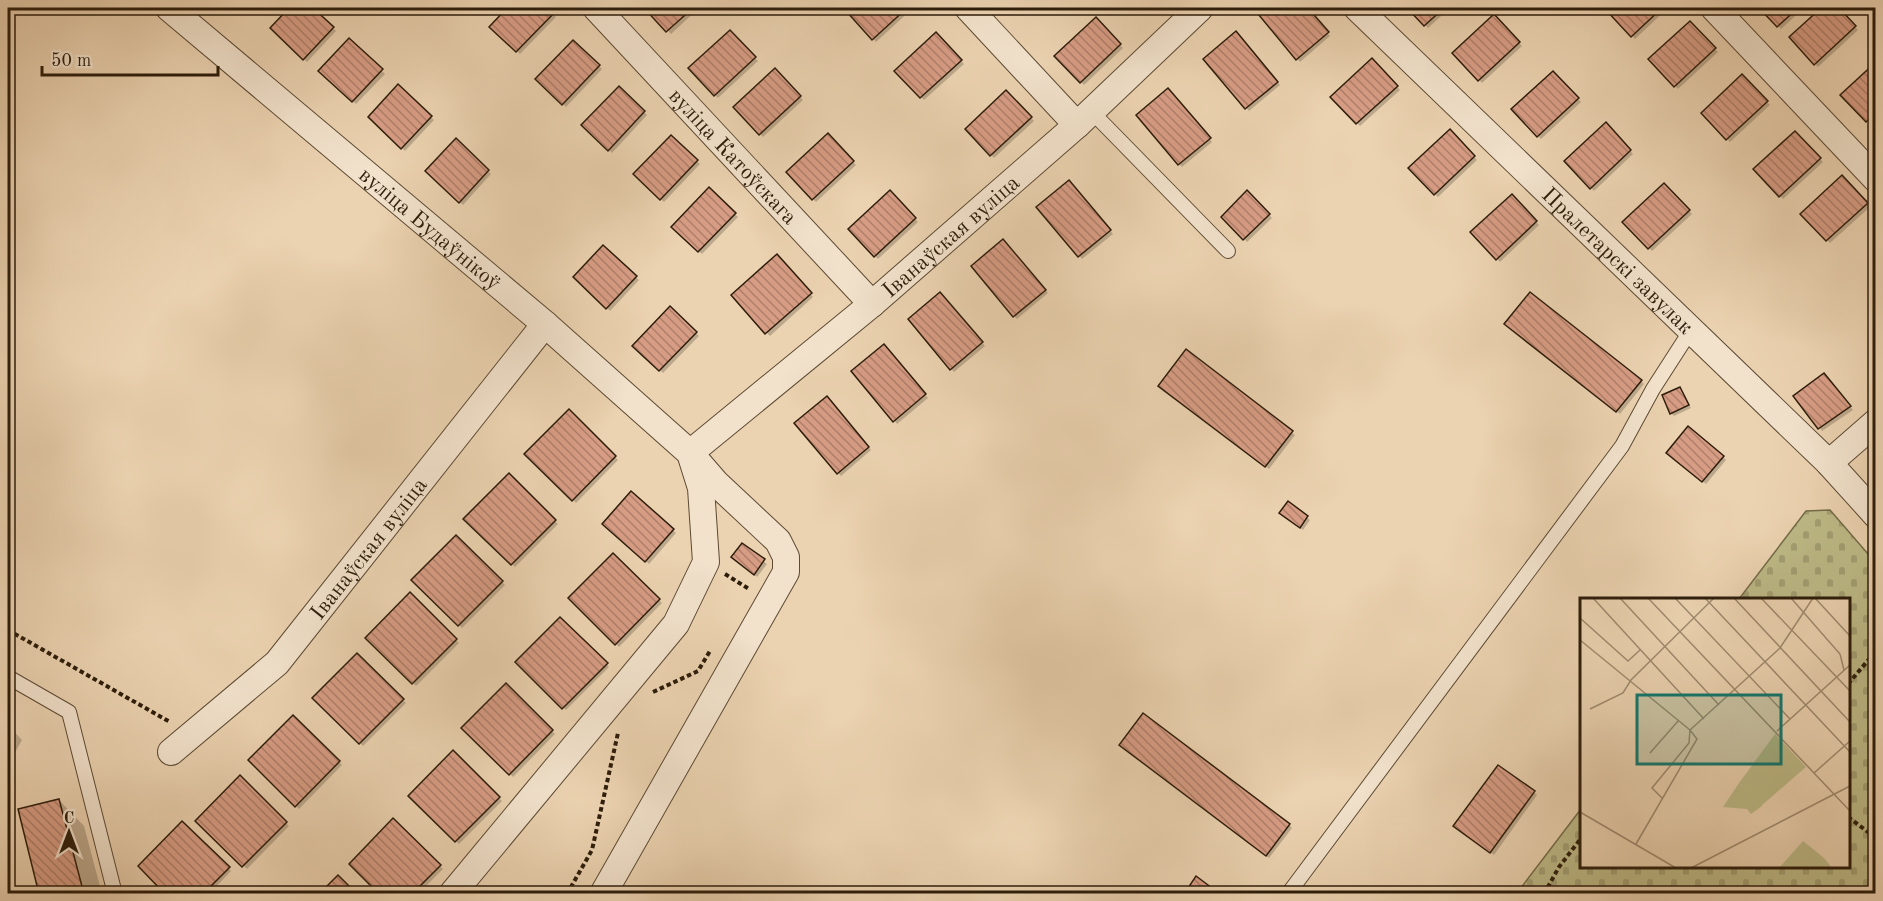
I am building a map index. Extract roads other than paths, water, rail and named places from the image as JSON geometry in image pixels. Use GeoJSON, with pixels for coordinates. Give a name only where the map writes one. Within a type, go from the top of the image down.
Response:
{"type":"FeatureCollection","features":[{"type":"Feature","properties":{"kind":"street","name":"вуліца Будаўнікоў"},"geometry":{"type":"LineString","coordinates":[[169,8],[545,324],[690,453]]}},
{"type":"Feature","properties":{"kind":"street","name":"вуліца Катоўскага"},"geometry":{"type":"LineString","coordinates":[[596,8],[872,304]]}},
{"type":"Feature","properties":{"kind":"street"},"geometry":{"type":"LineString","coordinates":[[968,8],[1084,118]]}},
{"type":"Feature","properties":{"kind":"street","name":"Іванаўская вуліца"},"geometry":{"type":"LineString","coordinates":[[690,453],[872,304],[1084,118],[1200,8]]}},
{"type":"Feature","properties":{"kind":"street","name":"Пралетарскі завулак"},"geometry":{"type":"LineString","coordinates":[[1357,8],[1829,463],[1875,515]]}},
{"type":"Feature","properties":{"kind":"street"},"geometry":{"type":"LineString","coordinates":[[1714,8],[1875,179]]}},
{"type":"Feature","properties":{"kind":"street","name":"Іванаўская вуліца"},"geometry":{"type":"LineString","coordinates":[[171,752],[276,663],[545,324]]}},
{"type":"Feature","properties":{"kind":"street"},"geometry":{"type":"LineString","coordinates":[[1829,463],[1875,422]]}},
{"type":"Feature","properties":{"kind":"street"},"geometry":{"type":"LineString","coordinates":[[452,894],[676,624],[706,562],[701,488],[690,453]]}},
{"type":"Feature","properties":{"kind":"street"},"geometry":{"type":"LineString","coordinates":[[603,894],[786,572],[786,557],[778,541],[716,483],[690,453]]}},
{"type":"Feature","properties":{"kind":"lane"},"geometry":{"type":"LineString","coordinates":[[1084,118],[1228,251]]}},
{"type":"Feature","properties":{"kind":"lane"},"geometry":{"type":"LineString","coordinates":[[1288,894],[1622,446],[1653,389],[1691,330]]}},
{"type":"Feature","properties":{"kind":"lane"},"geometry":{"type":"LineString","coordinates":[[8,677],[69,712],[115,894]]}}]}
